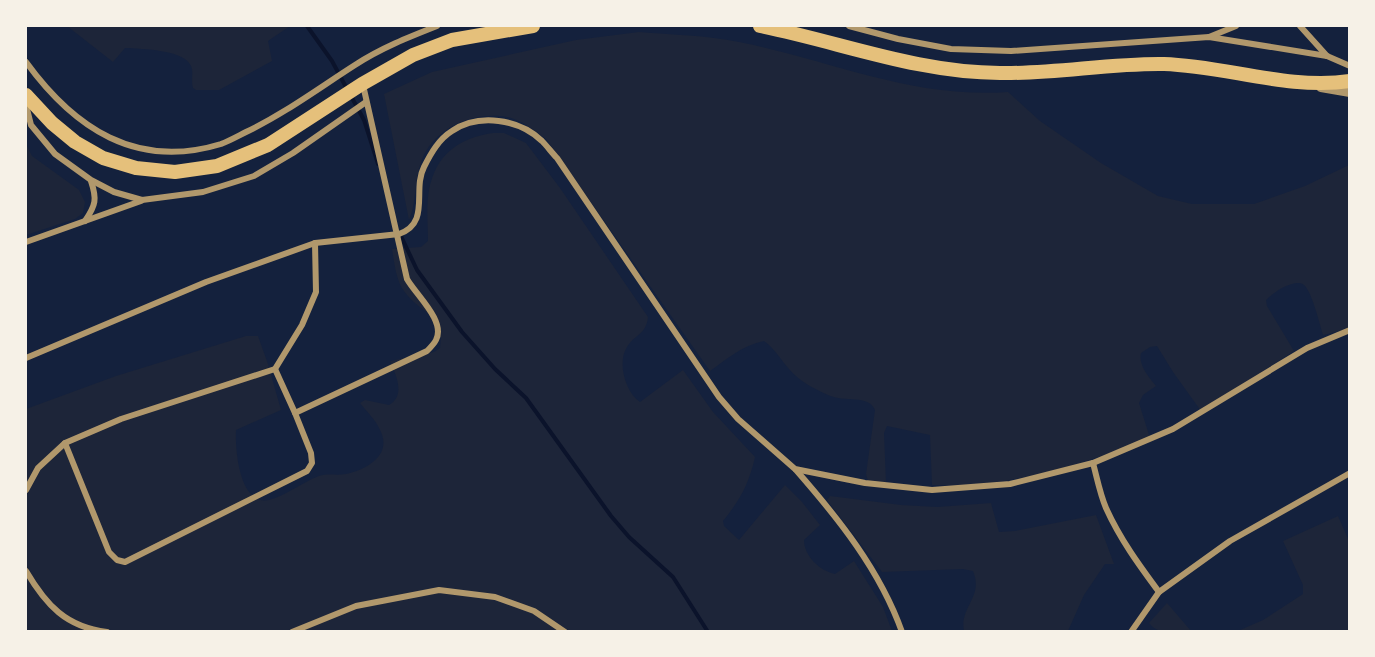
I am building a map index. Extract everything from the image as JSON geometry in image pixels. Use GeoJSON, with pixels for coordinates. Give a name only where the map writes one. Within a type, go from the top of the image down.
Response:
{"type":"FeatureCollection","features":[{"type":"Feature","properties":{"kind":"highway"},"geometry":{"type":"LineString","coordinates":[[26,95],[52,123],[75,142],[103,158],[136,168],[175,172],[217,166],[268,145],[362,84],[413,55],[452,40],[533,26]]}},
{"type":"Feature","properties":{"kind":"highway"},"geometry":{"type":"LineString","coordinates":[[760,26],[942,69],[1000,74],[1164,64],[1300,82],[1350,81]]}},
{"type":"Feature","properties":{"kind":"street"},"geometry":{"type":"LineString","coordinates":[[26,62],[65,108],[95,131],[129,146],[173,152],[221,144],[269,121],[357,63],[398,41],[437,26]]}},
{"type":"Feature","properties":{"kind":"street"},"geometry":{"type":"LineString","coordinates":[[849,26],[898,39],[951,49],[1011,51],[1209,37],[1327,56],[1350,66]]}},
{"type":"Feature","properties":{"kind":"street"},"geometry":{"type":"LineString","coordinates":[[1209,37],[1236,26]]}},
{"type":"Feature","properties":{"kind":"street"},"geometry":{"type":"LineString","coordinates":[[1300,26],[1327,56]]}},
{"type":"Feature","properties":{"kind":"street"},"geometry":{"type":"LineString","coordinates":[[1300,82],[1350,92]]}},
{"type":"Feature","properties":{"kind":"street"},"geometry":{"type":"LineString","coordinates":[[295,413],[427,351],[436,340],[439,328],[434,316],[407,279],[399,234],[362,84]]}},
{"type":"Feature","properties":{"kind":"street"},"geometry":{"type":"LineString","coordinates":[[26,242],[141,200],[203,192],[254,176],[293,153],[366,102]]}},
{"type":"Feature","properties":{"kind":"street"},"geometry":{"type":"LineString","coordinates":[[26,105],[32,125],[55,154],[91,180],[114,192],[141,200]]}},
{"type":"Feature","properties":{"kind":"street"},"geometry":{"type":"LineString","coordinates":[[26,358],[206,282],[315,243],[399,234],[408,231],[418,218],[423,170],[436,146],[453,130],[476,120],[497,120],[520,127],[540,140],[557,159],[719,397],[738,419],[795,470],[834,514],[872,571],[902,632]]}},
{"type":"Feature","properties":{"kind":"street"},"geometry":{"type":"LineString","coordinates":[[84,221],[94,208],[95,193],[91,180]]}},
{"type":"Feature","properties":{"kind":"street"},"geometry":{"type":"LineString","coordinates":[[26,490],[38,468],[65,443],[121,419],[275,369],[302,325],[316,292],[315,243]]}},
{"type":"Feature","properties":{"kind":"street"},"geometry":{"type":"LineString","coordinates":[[795,470],[865,483],[932,490],[1010,484],[1093,463],[1173,429],[1307,348],[1350,330]]}},
{"type":"Feature","properties":{"kind":"street"},"geometry":{"type":"LineString","coordinates":[[65,443],[109,552],[117,560],[125,561],[307,471],[312,463],[310,453],[275,369]]}},
{"type":"Feature","properties":{"kind":"street"},"geometry":{"type":"LineString","coordinates":[[1093,463],[1106,506],[1118,533],[1159,592]]}},
{"type":"Feature","properties":{"kind":"street"},"geometry":{"type":"LineString","coordinates":[[1131,632],[1159,592],[1230,541],[1350,473]]}},
{"type":"Feature","properties":{"kind":"street"},"geometry":{"type":"LineString","coordinates":[[26,571],[40,596],[64,618],[95,630],[107,632]]}},
{"type":"Feature","properties":{"kind":"street"},"geometry":{"type":"LineString","coordinates":[[292,632],[356,606],[439,590],[495,597],[534,611],[565,632]]}},
{"type":"Feature","properties":{"kind":"shaded area"},"geometry":{"type":"Polygon","coordinates":[[[67,26],[290,26],[268,41],[272,61],[219,90],[196,90],[192,85],[192,69],[189,62],[182,57],[163,51],[125,48],[113,62],[67,26]]]}},
{"type":"Feature","properties":{"kind":"shaded area"},"geometry":{"type":"Polygon","coordinates":[[[639,32],[739,42],[905,84],[938,90],[973,93],[1008,92],[1040,121],[1101,163],[1158,196],[1192,204],[1254,204],[1305,186],[1349,165],[1349,329],[1323,335],[1307,289],[1300,283],[1291,284],[1266,300],[1267,306],[1294,351],[1201,411],[1157,346],[1150,347],[1141,353],[1140,357],[1147,375],[1156,386],[1143,395],[1139,403],[1150,438],[1070,466],[1016,479],[960,485],[932,485],[930,435],[887,426],[884,433],[886,483],[868,481],[866,474],[875,410],[872,405],[862,400],[835,397],[807,384],[793,374],[764,341],[742,349],[710,371],[547,140],[525,124],[512,118],[487,116],[463,122],[442,133],[433,141],[421,162],[409,220],[384,94],[432,72],[576,40],[639,32]]]}},
{"type":"Feature","properties":{"kind":"shaded area"},"geometry":{"type":"Polygon","coordinates":[[[493,133],[504,133],[526,143],[560,188],[648,317],[643,331],[633,339],[624,353],[624,376],[630,391],[640,402],[683,370],[713,412],[755,457],[747,484],[723,521],[724,526],[739,540],[785,485],[820,525],[804,540],[810,557],[824,570],[835,574],[854,561],[883,607],[892,631],[26,631],[26,409],[116,376],[246,336],[258,336],[281,410],[236,430],[238,462],[245,485],[251,494],[259,499],[269,500],[319,476],[346,474],[370,464],[381,453],[383,437],[375,421],[360,403],[365,400],[389,405],[397,396],[398,390],[397,378],[390,361],[434,352],[440,348],[441,336],[435,321],[410,299],[401,287],[392,249],[421,247],[428,241],[429,190],[432,177],[443,157],[470,139],[493,133]]]}},
{"type":"Feature","properties":{"kind":"shaded area"},"geometry":{"type":"Polygon","coordinates":[[[26,144],[32,156],[79,190],[85,202],[83,213],[75,219],[26,235],[26,144]]]}},
{"type":"Feature","properties":{"kind":"shaded area"},"geometry":{"type":"Polygon","coordinates":[[[830,496],[937,507],[991,503],[999,532],[1096,515],[1114,564],[1105,564],[1084,595],[1068,631],[964,631],[965,615],[976,588],[973,571],[963,569],[882,572],[827,500],[830,496]]]}},
{"type":"Feature","properties":{"kind":"shaded area"},"geometry":{"type":"Polygon","coordinates":[[[1338,516],[1349,541],[1349,631],[1238,631],[1263,620],[1303,594],[1303,585],[1283,541],[1338,516]]]}},
{"type":"Feature","properties":{"kind":"shaded area"},"geometry":{"type":"Polygon","coordinates":[[[1167,603],[1191,631],[1163,632],[1149,623],[1167,603]]]}},
{"type":"Feature","properties":{"kind":"waterway"},"geometry":{"type":"LineString","coordinates":[[307,26],[332,61],[347,89]]}},
{"type":"Feature","properties":{"kind":"waterway"},"geometry":{"type":"LineString","coordinates":[[351,96],[364,120],[378,164]]}},
{"type":"Feature","properties":{"kind":"waterway"},"geometry":{"type":"LineString","coordinates":[[400,234],[417,270],[462,332],[495,369],[526,398],[611,516],[629,537],[673,577],[708,632]]}}]}
